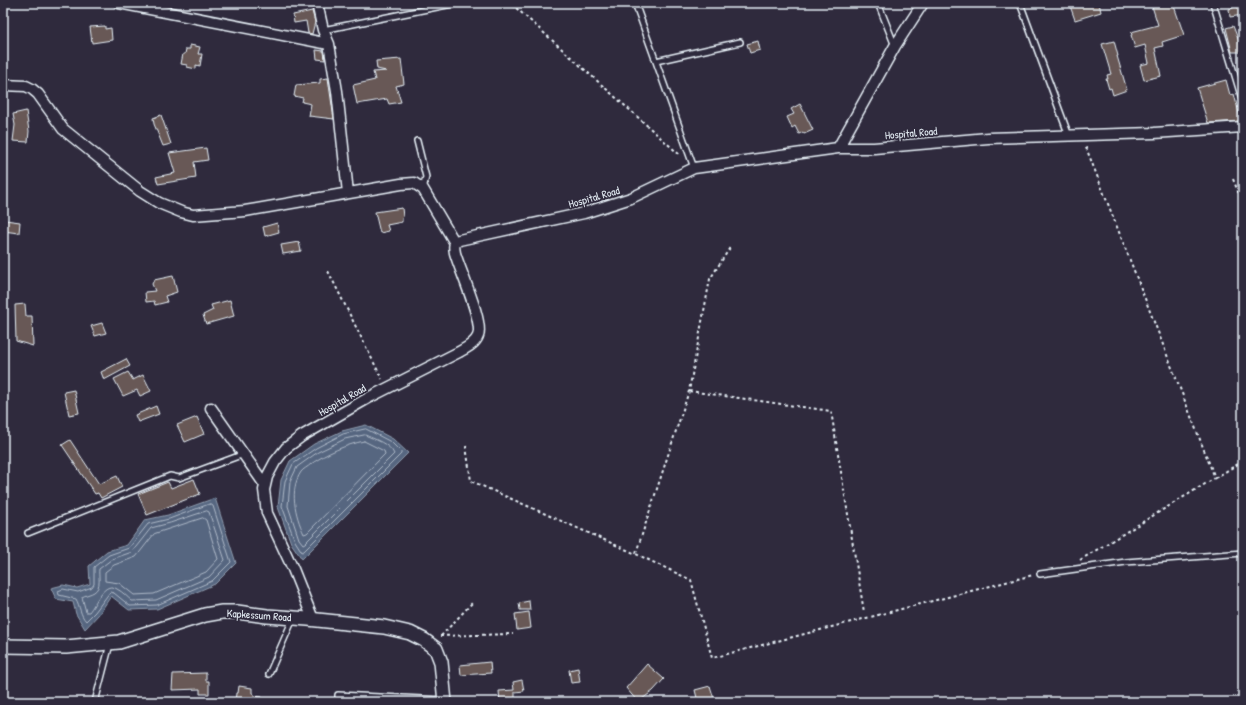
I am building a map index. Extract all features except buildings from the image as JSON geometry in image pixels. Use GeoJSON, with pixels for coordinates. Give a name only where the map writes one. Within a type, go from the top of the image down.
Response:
{"type":"FeatureCollection","features":[{"type":"Feature","properties":{"kind":"street"},"geometry":{"type":"LineString","coordinates":[[119,3],[329,44]]}},
{"type":"Feature","properties":{"kind":"street"},"geometry":{"type":"LineString","coordinates":[[317,3],[323,30],[329,44],[337,91],[348,193]]}},
{"type":"Feature","properties":{"kind":"street"},"geometry":{"type":"LineString","coordinates":[[838,148],[894,46],[923,3]]}},
{"type":"Feature","properties":{"kind":"street"},"geometry":{"type":"LineString","coordinates":[[3,85],[26,86],[32,89],[38,94],[62,129],[140,191],[159,203],[181,212],[193,215],[245,211],[410,182],[418,184],[423,189],[455,242]]}},
{"type":"Feature","properties":{"kind":"street","name":"Hospital Road"},"geometry":{"type":"LineString","coordinates":[[313,619],[293,569],[267,513],[264,490],[267,477],[275,462],[286,448],[302,436],[387,389],[459,352],[472,344],[477,338],[479,325],[459,268],[455,253],[455,242],[475,235],[541,223],[611,205],[631,198],[694,168],[838,148],[874,148],[988,138],[1154,133],[1243,127]]}},
{"type":"Feature","properties":{"kind":"street"},"geometry":{"type":"LineString","coordinates":[[211,408],[266,485]]}},
{"type":"Feature","properties":{"kind":"street","name":"Kapkessum Road"},"geometry":{"type":"LineString","coordinates":[[3,646],[66,647],[119,642],[205,615],[222,612],[313,619],[384,627],[410,633],[424,640],[436,641]]}},
{"type":"Feature","properties":{"kind":"street"},"geometry":{"type":"LineString","coordinates":[[436,641],[436,649],[441,662],[445,701]]}},
{"type":"Feature","properties":{"kind":"lane"},"geometry":{"type":"LineString","coordinates":[[323,30],[457,3]]}},
{"type":"Feature","properties":{"kind":"lane"},"geometry":{"type":"LineString","coordinates":[[635,3],[694,168]]}},
{"type":"Feature","properties":{"kind":"lane"},"geometry":{"type":"LineString","coordinates":[[878,3],[894,46]]}},
{"type":"Feature","properties":{"kind":"lane"},"geometry":{"type":"LineString","coordinates":[[1020,3],[1069,136]]}},
{"type":"Feature","properties":{"kind":"lane"},"geometry":{"type":"LineString","coordinates":[[1213,3],[1243,102]]}},
{"type":"Feature","properties":{"kind":"lane"},"geometry":{"type":"LineString","coordinates":[[656,61],[740,42]]}},
{"type":"Feature","properties":{"kind":"lane"},"geometry":{"type":"LineString","coordinates":[[417,141],[426,177],[423,189]]}},
{"type":"Feature","properties":{"kind":"lane"},"geometry":{"type":"LineString","coordinates":[[28,534],[170,476],[179,478],[244,454]]}},
{"type":"Feature","properties":{"kind":"lane"},"geometry":{"type":"LineString","coordinates":[[1040,574],[1126,562],[1243,553]]}},
{"type":"Feature","properties":{"kind":"lane"},"geometry":{"type":"LineString","coordinates":[[269,674],[293,618]]}},
{"type":"Feature","properties":{"kind":"lane"},"geometry":{"type":"LineString","coordinates":[[95,702],[111,643]]}},
{"type":"Feature","properties":{"kind":"lane"},"geometry":{"type":"LineString","coordinates":[[338,702],[338,695],[445,701]]}},
{"type":"Feature","properties":{"kind":"path"},"geometry":{"type":"LineString","coordinates":[[509,3],[694,168]]}},
{"type":"Feature","properties":{"kind":"path"},"geometry":{"type":"LineString","coordinates":[[515,7],[517,3]]}},
{"type":"Feature","properties":{"kind":"path"},"geometry":{"type":"LineString","coordinates":[[1081,135],[1215,478]]}},
{"type":"Feature","properties":{"kind":"path"},"geometry":{"type":"LineString","coordinates":[[1233,179],[1243,204]]}},
{"type":"Feature","properties":{"kind":"path"},"geometry":{"type":"LineString","coordinates":[[636,554],[689,391],[710,279],[731,246]]}},
{"type":"Feature","properties":{"kind":"path"},"geometry":{"type":"LineString","coordinates":[[328,271],[387,389]]}},
{"type":"Feature","properties":{"kind":"path"},"geometry":{"type":"LineString","coordinates":[[689,391],[831,411],[864,612]]}},
{"type":"Feature","properties":{"kind":"path"},"geometry":{"type":"LineString","coordinates":[[466,446],[471,481],[691,580],[712,658],[1040,574]]}},
{"type":"Feature","properties":{"kind":"path"},"geometry":{"type":"LineString","coordinates":[[1064,570],[1243,461]]}},
{"type":"Feature","properties":{"kind":"path"},"geometry":{"type":"LineString","coordinates":[[436,641],[472,603]]}},
{"type":"Feature","properties":{"kind":"path"},"geometry":{"type":"LineString","coordinates":[[436,641],[513,634]]}},
{"type":"Feature","properties":{"kind":"water"},"geometry":{"type":"Polygon","coordinates":[[[366,425],[393,439],[408,453],[302,559],[291,543],[278,507],[281,480],[290,461],[314,444],[342,431],[366,425]]]}},
{"type":"Feature","properties":{"kind":"water"},"geometry":{"type":"Polygon","coordinates":[[[215,498],[236,563],[215,584],[157,609],[129,610],[111,596],[99,614],[85,629],[76,614],[73,602],[56,599],[51,588],[63,585],[77,588],[90,584],[89,566],[107,551],[127,545],[145,520],[168,515],[215,498]]]}}]}
